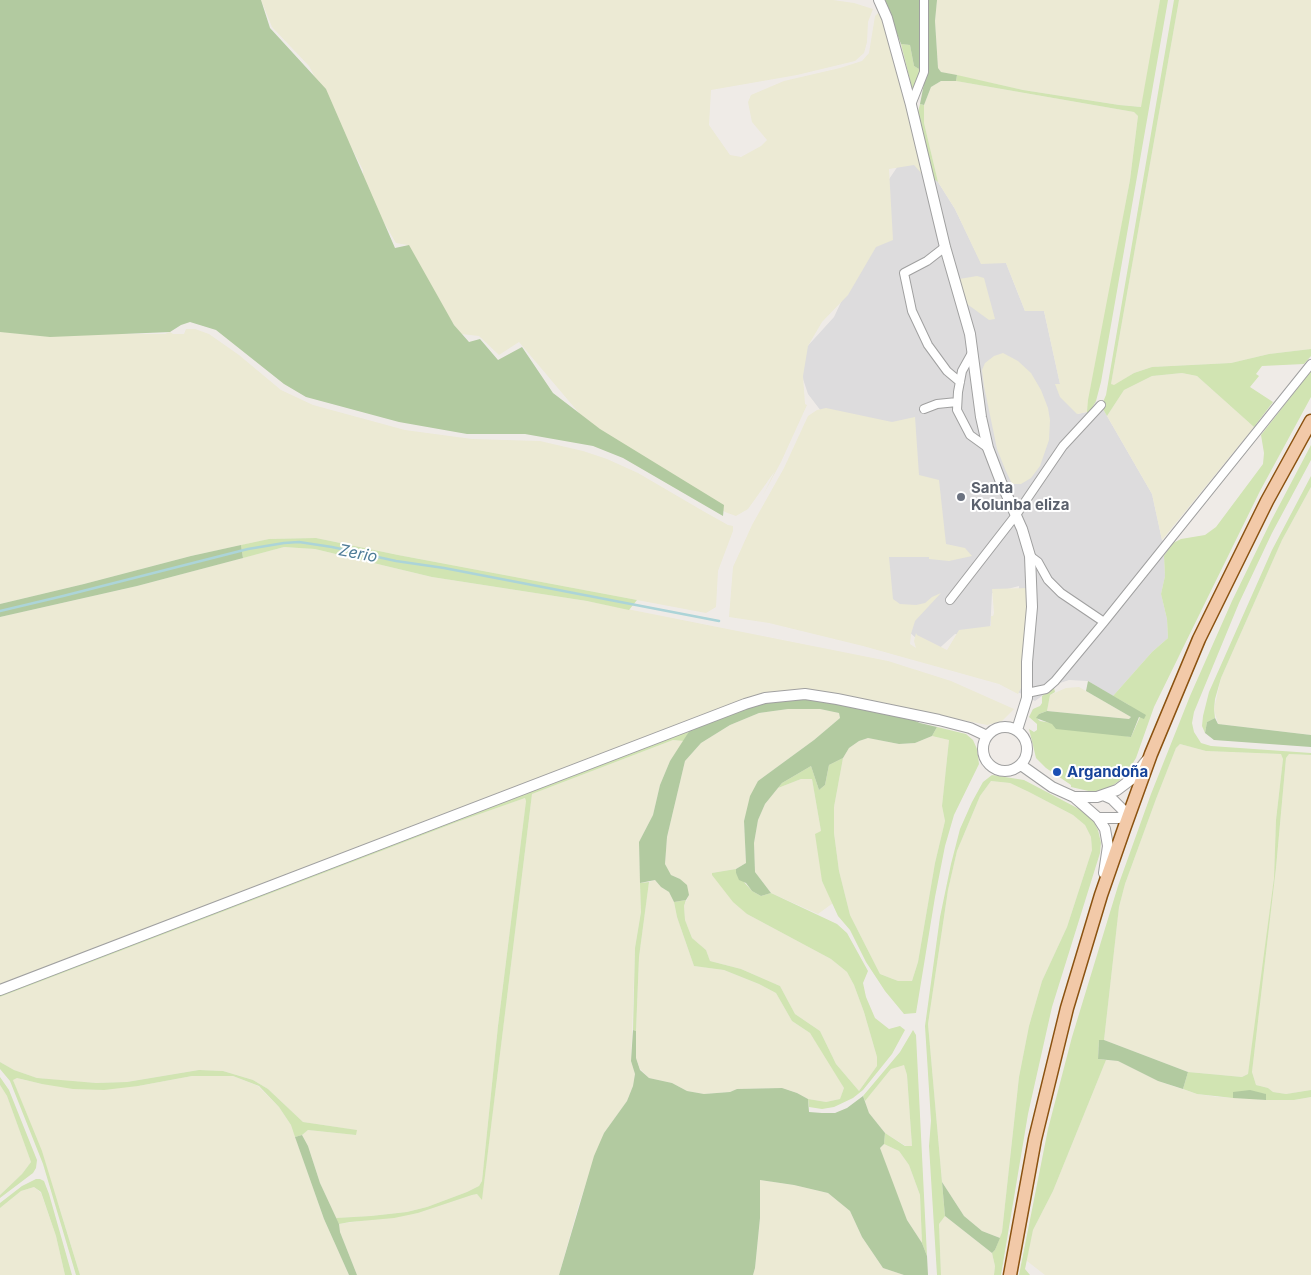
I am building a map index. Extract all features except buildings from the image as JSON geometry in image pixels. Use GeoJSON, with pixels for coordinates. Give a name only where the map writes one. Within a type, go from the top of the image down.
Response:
{"type":"FeatureCollection","features":[{"type":"Feature","properties":{"kind":"main road"},"geometry":{"type":"LineString","coordinates":[[1010,1275],[1053,1062],[1101,895],[1128,816],[1151,754],[1199,639],[1234,566],[1311,421]]}},
{"type":"Feature","properties":{"kind":"street"},"geometry":{"type":"LineString","coordinates":[[879,0],[887,18],[911,105],[944,247],[970,334],[981,417],[988,448],[997,474],[1016,515],[1030,556],[1032,607],[1027,662],[1027,693],[1022,718],[1017,730]]}},
{"type":"Feature","properties":{"kind":"street"},"geometry":{"type":"LineString","coordinates":[[911,105],[924,72],[924,0]]}},
{"type":"Feature","properties":{"kind":"street"},"geometry":{"type":"LineString","coordinates":[[944,247],[926,261],[906,270],[904,273],[912,310],[928,345],[947,371],[960,382]]}},
{"type":"Feature","properties":{"kind":"street"},"geometry":{"type":"LineString","coordinates":[[973,352],[962,372],[957,410],[970,435],[988,448]]}},
{"type":"Feature","properties":{"kind":"street"},"geometry":{"type":"LineString","coordinates":[[1027,693],[1046,689],[1104,622],[1311,364]]}},
{"type":"Feature","properties":{"kind":"street"},"geometry":{"type":"LineString","coordinates":[[924,409],[936,404],[957,402]]}},
{"type":"Feature","properties":{"kind":"street"},"geometry":{"type":"LineString","coordinates":[[950,600],[1016,515],[1063,446],[1101,406]]}},
{"type":"Feature","properties":{"kind":"street"},"geometry":{"type":"LineString","coordinates":[[1030,556],[1038,562],[1048,580],[1062,593],[1104,622]]}},
{"type":"Feature","properties":{"kind":"street"},"geometry":{"type":"LineString","coordinates":[[0,990],[765,698],[805,694],[830,697],[939,720],[970,728],[987,736]]}},
{"type":"Feature","properties":{"kind":"street"},"geometry":{"type":"LineString","coordinates":[[1001,727],[1017,730],[1022,734],[1027,744],[1027,755],[1021,765],[1009,771],[1002,771],[990,765],[985,759],[983,751],[987,736],[1001,727]]}},
{"type":"Feature","properties":{"kind":"street"},"geometry":{"type":"LineString","coordinates":[[1074,797],[1086,798],[1117,790],[1133,778],[1151,754]]}},
{"type":"Feature","properties":{"kind":"street"},"geometry":{"type":"LineString","coordinates":[[1021,765],[1052,787],[1074,797],[1098,818],[1105,829],[1108,846],[1101,895]]}},
{"type":"Feature","properties":{"kind":"street"},"geometry":{"type":"LineString","coordinates":[[1103,795],[1112,799],[1128,816]]}},
{"type":"Feature","properties":{"kind":"street"},"geometry":{"type":"LineString","coordinates":[[1098,818],[1128,816]]}},
{"type":"Feature","properties":{"kind":"shaded area"},"geometry":{"type":"Polygon","coordinates":[[[261,0],[833,0],[854,3],[873,9],[868,22],[867,42],[864,53],[855,61],[797,75],[711,90],[709,125],[730,155],[741,157],[761,146],[767,140],[752,122],[748,102],[751,95],[784,81],[862,61],[869,53],[875,16],[878,13],[882,13],[929,182],[914,165],[889,169],[893,240],[876,247],[848,295],[822,322],[808,346],[803,376],[805,404],[807,405],[781,462],[762,497],[775,471],[748,509],[736,516],[725,512],[584,419],[519,342],[499,355],[479,336],[461,334],[428,290],[408,245],[396,243],[363,187],[363,170],[309,66],[272,27],[261,0]]]}},
{"type":"Feature","properties":{"kind":"shaded area"},"geometry":{"type":"Polygon","coordinates":[[[937,0],[1160,0],[1142,107],[1023,90],[941,72],[938,68],[935,21],[937,0]]]}},
{"type":"Feature","properties":{"kind":"shaded area"},"geometry":{"type":"Polygon","coordinates":[[[1179,0],[1311,0],[1311,349],[1269,354],[1231,363],[1152,367],[1134,373],[1114,386],[1111,384],[1179,0]]]}},
{"type":"Feature","properties":{"kind":"shaded area"},"geometry":{"type":"Polygon","coordinates":[[[941,81],[956,81],[1134,112],[1138,116],[1130,180],[1087,412],[1077,414],[1060,397],[1055,384],[1060,384],[1044,311],[1025,311],[1006,263],[981,264],[955,209],[938,182],[924,123],[924,105],[931,87],[941,81]]]}},
{"type":"Feature","properties":{"kind":"shaded area"},"geometry":{"type":"Polygon","coordinates":[[[898,115],[934,178],[955,209],[981,263],[1006,263],[1025,311],[1044,311],[1060,384],[1056,384],[1078,414],[1087,412],[1088,415],[1096,401],[1100,409],[1103,409],[1152,494],[1162,540],[1171,549],[1164,556],[1165,576],[1161,594],[1167,619],[1168,638],[1152,652],[1113,696],[1088,681],[1069,680],[1060,683],[1035,701],[1016,691],[1019,586],[992,593],[990,633],[955,634],[933,654],[889,613],[884,556],[907,480],[821,411],[808,394],[802,376],[804,350],[834,317],[881,217],[883,188],[900,163],[898,115]]]}},
{"type":"Feature","properties":{"kind":"shaded area"},"geometry":{"type":"Polygon","coordinates":[[[977,276],[984,278],[995,319],[989,320],[967,304],[959,279],[977,276]]]}},
{"type":"Feature","properties":{"kind":"shaded area"},"geometry":{"type":"Polygon","coordinates":[[[0,328],[90,334],[165,334],[170,332],[173,334],[184,334],[186,329],[195,329],[209,334],[239,355],[281,390],[313,405],[405,430],[472,439],[540,441],[607,459],[638,473],[728,525],[733,526],[733,531],[718,571],[716,607],[706,613],[316,538],[269,539],[191,556],[0,604],[0,328]]]}},
{"type":"Feature","properties":{"kind":"shaded area"},"geometry":{"type":"Polygon","coordinates":[[[1003,353],[1018,361],[1031,373],[1041,390],[1048,408],[1050,420],[1049,440],[1040,466],[1031,478],[1021,484],[1012,484],[997,449],[984,386],[982,370],[985,363],[994,356],[1003,353]]]}},
{"type":"Feature","properties":{"kind":"shaded area"},"geometry":{"type":"Polygon","coordinates":[[[1182,373],[1197,376],[1254,427],[1162,540],[1152,494],[1107,416],[1124,390],[1152,376],[1182,373]]]}},
{"type":"Feature","properties":{"kind":"shaded area"},"geometry":{"type":"Polygon","coordinates":[[[826,408],[892,422],[915,417],[919,475],[939,480],[946,544],[965,548],[972,556],[949,561],[929,559],[929,557],[889,557],[893,599],[900,604],[916,605],[925,603],[941,593],[915,621],[910,644],[916,648],[914,641],[916,633],[947,650],[959,630],[991,626],[991,616],[994,613],[992,589],[1029,588],[1022,686],[1018,694],[999,684],[863,646],[769,623],[729,617],[733,567],[752,525],[784,468],[808,416],[817,410],[826,408]]]}},
{"type":"Feature","properties":{"kind":"shaded area"},"geometry":{"type":"Polygon","coordinates":[[[1311,487],[1311,735],[1218,724],[1214,709],[1221,678],[1282,540],[1311,487]]]}},
{"type":"Feature","properties":{"kind":"shaded area"},"geometry":{"type":"Polygon","coordinates":[[[284,547],[315,549],[432,577],[587,601],[888,661],[951,681],[1014,709],[1002,721],[987,725],[904,708],[787,692],[0,988],[0,617],[137,586],[284,547]]]}},
{"type":"Feature","properties":{"kind":"shaded area"},"geometry":{"type":"Polygon","coordinates":[[[1079,687],[1131,717],[1129,719],[1047,711],[1050,695],[1066,688],[1079,687]]]}},
{"type":"Feature","properties":{"kind":"shaded area"},"geometry":{"type":"Polygon","coordinates":[[[788,709],[820,709],[839,713],[840,718],[814,740],[758,781],[744,820],[746,863],[736,869],[712,873],[747,914],[831,959],[847,972],[864,1012],[877,1057],[877,1066],[859,1091],[836,1064],[820,1031],[795,1014],[780,986],[741,969],[710,961],[706,950],[692,938],[685,920],[684,906],[689,895],[680,879],[671,875],[665,864],[667,837],[685,761],[701,743],[730,725],[759,713],[788,709]]]}},
{"type":"Feature","properties":{"kind":"shaded area"},"geometry":{"type":"Polygon","coordinates":[[[932,736],[949,740],[942,806],[945,821],[935,863],[918,962],[912,981],[898,981],[880,974],[850,915],[839,871],[834,833],[834,807],[843,758],[849,748],[859,741],[868,738],[899,744],[915,743],[932,736]]]}},
{"type":"Feature","properties":{"kind":"shaded area"},"geometry":{"type":"Polygon","coordinates":[[[673,740],[684,741],[670,761],[660,785],[653,815],[639,842],[641,912],[635,948],[631,1061],[635,1074],[633,1086],[627,1101],[604,1133],[579,1204],[559,1275],[357,1275],[340,1232],[339,1224],[418,1213],[477,1194],[482,1199],[532,794],[673,740]]]}},
{"type":"Feature","properties":{"kind":"shaded area"},"geometry":{"type":"Polygon","coordinates":[[[1180,744],[1206,751],[1281,754],[1283,759],[1276,820],[1274,878],[1253,1047],[1248,1074],[1242,1077],[1188,1072],[1104,1040],[1119,907],[1125,884],[1156,799],[1176,748],[1180,744]]]}},
{"type":"Feature","properties":{"kind":"shaded area"},"geometry":{"type":"Polygon","coordinates":[[[1289,754],[1311,755],[1311,1090],[1286,1094],[1273,1092],[1268,1088],[1256,1085],[1252,1072],[1276,868],[1286,758],[1289,754]]]}},
{"type":"Feature","properties":{"kind":"shaded area"},"geometry":{"type":"Polygon","coordinates":[[[801,779],[812,779],[821,831],[822,881],[833,903],[818,914],[771,893],[755,872],[754,843],[758,820],[765,804],[778,788],[801,779]]]}},
{"type":"Feature","properties":{"kind":"shaded area"},"geometry":{"type":"Polygon","coordinates":[[[991,781],[1010,783],[1073,815],[1085,825],[1091,837],[1092,850],[1067,927],[1042,981],[1029,1026],[1019,1077],[1000,1238],[982,1231],[964,1216],[942,1182],[928,1024],[948,890],[957,851],[980,796],[991,781]]]}},
{"type":"Feature","properties":{"kind":"shaded area"},"geometry":{"type":"Polygon","coordinates":[[[525,798],[482,1181],[479,1186],[427,1207],[407,1212],[336,1218],[320,1183],[308,1146],[302,1135],[308,1130],[356,1135],[356,1130],[303,1122],[268,1089],[253,1080],[223,1071],[199,1070],[127,1082],[96,1083],[66,1081],[37,1078],[14,1070],[0,1062],[0,997],[457,822],[525,798]]]}},
{"type":"Feature","properties":{"kind":"shaded area"},"geometry":{"type":"Polygon","coordinates":[[[655,880],[669,892],[674,902],[677,917],[694,966],[724,970],[776,993],[792,1021],[810,1033],[829,1061],[844,1088],[840,1099],[826,1102],[808,1099],[782,1088],[737,1089],[730,1092],[704,1094],[687,1091],[672,1083],[649,1078],[640,1069],[636,1058],[639,957],[649,882],[655,880]]]}},
{"type":"Feature","properties":{"kind":"shaded area"},"geometry":{"type":"Polygon","coordinates":[[[1106,1060],[1118,1061],[1158,1081],[1197,1094],[1275,1100],[1294,1100],[1311,1097],[1311,1275],[1045,1275],[1027,1261],[1033,1230],[1053,1191],[1106,1060]]]}},
{"type":"Feature","properties":{"kind":"shaded area"},"geometry":{"type":"Polygon","coordinates":[[[904,1064],[907,1075],[912,1146],[906,1146],[885,1133],[869,1113],[865,1101],[891,1069],[904,1064]]]}},
{"type":"Feature","properties":{"kind":"shaded area"},"geometry":{"type":"Polygon","coordinates":[[[192,1076],[233,1076],[258,1086],[279,1107],[291,1125],[324,1219],[349,1275],[80,1275],[59,1206],[13,1080],[17,1078],[42,1084],[138,1086],[192,1076]]]}},
{"type":"Feature","properties":{"kind":"shaded area"},"geometry":{"type":"Polygon","coordinates":[[[0,1085],[7,1096],[31,1162],[22,1174],[0,1195],[0,1085]]]}},
{"type":"Feature","properties":{"kind":"shaded area"},"geometry":{"type":"Polygon","coordinates":[[[884,1144],[899,1151],[909,1165],[920,1195],[922,1243],[907,1220],[889,1174],[880,1148],[884,1144]]]}},
{"type":"Feature","properties":{"kind":"shaded area"},"geometry":{"type":"Polygon","coordinates":[[[760,1180],[828,1193],[850,1211],[862,1237],[883,1268],[904,1275],[753,1275],[760,1218],[760,1180]]]}},
{"type":"Feature","properties":{"kind":"shaded area"},"geometry":{"type":"Polygon","coordinates":[[[34,1187],[41,1193],[56,1236],[65,1275],[0,1275],[0,1208],[21,1191],[34,1187]]]}},
{"type":"Feature","properties":{"kind":"shaded area"},"geometry":{"type":"Polygon","coordinates":[[[945,1216],[992,1253],[995,1266],[994,1275],[941,1275],[939,1224],[945,1216]]]}},
{"type":"Feature","properties":{"kind":"green space"},"geometry":{"type":"Polygon","coordinates":[[[0,0],[261,0],[270,28],[326,89],[395,248],[409,245],[454,325],[469,342],[480,339],[498,360],[522,347],[553,393],[600,429],[724,505],[723,516],[623,458],[593,446],[525,434],[467,434],[399,422],[306,397],[284,384],[216,330],[190,322],[170,332],[50,337],[0,332],[0,0]]]}},
{"type":"Feature","properties":{"kind":"green space"},"geometry":{"type":"Polygon","coordinates":[[[884,0],[920,0],[922,47],[919,69],[914,66],[910,45],[901,44],[884,0]]]}},
{"type":"Feature","properties":{"kind":"green space"},"geometry":{"type":"Polygon","coordinates":[[[927,0],[937,0],[935,21],[938,68],[941,72],[957,75],[956,81],[941,81],[931,87],[924,105],[920,104],[926,73],[929,36],[927,0]]]}},
{"type":"Feature","properties":{"kind":"green space"},"geometry":{"type":"Polygon","coordinates":[[[1160,0],[1168,0],[1101,382],[1096,401],[1088,415],[1088,400],[1130,180],[1138,116],[1134,112],[956,81],[957,75],[1023,90],[1141,107],[1160,0]]]}},
{"type":"Feature","properties":{"kind":"green space"},"geometry":{"type":"Polygon","coordinates":[[[1174,0],[1179,0],[1111,384],[1114,385],[1134,373],[1152,367],[1231,363],[1269,354],[1311,349],[1311,356],[1304,364],[1262,366],[1256,374],[1259,376],[1250,387],[1273,402],[1254,427],[1197,376],[1182,373],[1152,376],[1124,390],[1107,416],[1103,409],[1100,409],[1106,395],[1174,0]]]}},
{"type":"Feature","properties":{"kind":"green space"},"geometry":{"type":"Polygon","coordinates":[[[901,44],[910,45],[914,66],[919,69],[918,84],[914,96],[901,44]]]}},
{"type":"Feature","properties":{"kind":"green space"},"geometry":{"type":"Polygon","coordinates":[[[920,104],[924,105],[924,123],[938,182],[934,179],[918,112],[920,104]]]}},
{"type":"Feature","properties":{"kind":"green space"},"geometry":{"type":"Polygon","coordinates":[[[1311,371],[1311,397],[1260,491],[1154,707],[1136,758],[1119,781],[1106,790],[1093,792],[1071,787],[1071,785],[1046,768],[1036,758],[1029,729],[1034,732],[1037,730],[1037,724],[1029,717],[1033,709],[1040,706],[1042,696],[1054,688],[1055,692],[1050,695],[1047,711],[1039,714],[1037,718],[1040,721],[1131,737],[1140,717],[1129,705],[1113,696],[1152,652],[1168,638],[1167,619],[1161,594],[1165,576],[1164,556],[1173,543],[1181,539],[1205,535],[1216,527],[1263,464],[1264,453],[1261,435],[1311,371]]]}},
{"type":"Feature","properties":{"kind":"green space"},"geometry":{"type":"Polygon","coordinates":[[[1311,445],[1311,460],[1272,533],[1239,603],[1194,712],[1192,723],[1194,732],[1201,743],[1211,746],[1311,753],[1311,755],[1289,754],[1286,758],[1276,868],[1252,1072],[1256,1085],[1268,1088],[1273,1092],[1286,1094],[1311,1090],[1311,1097],[1294,1100],[1266,1100],[1266,1094],[1233,1092],[1233,1098],[1197,1094],[1183,1089],[1188,1072],[1242,1077],[1248,1074],[1274,878],[1276,820],[1283,759],[1281,754],[1206,751],[1180,744],[1176,748],[1156,799],[1125,884],[1119,907],[1104,1040],[1099,1040],[1098,1059],[1106,1060],[1053,1191],[1033,1230],[1025,1269],[1030,1275],[1019,1275],[1048,1129],[1072,1037],[1118,886],[1151,794],[1190,696],[1232,601],[1311,445]]]}},
{"type":"Feature","properties":{"kind":"green space"},"geometry":{"type":"Polygon","coordinates":[[[1311,476],[1311,487],[1282,540],[1221,678],[1215,699],[1215,718],[1207,722],[1205,733],[1202,726],[1209,692],[1272,550],[1311,476]]]}},
{"type":"Feature","properties":{"kind":"green space"},"geometry":{"type":"Polygon","coordinates":[[[316,538],[637,600],[629,610],[587,601],[432,577],[315,549],[284,547],[243,558],[241,545],[269,539],[316,538]]]}},
{"type":"Feature","properties":{"kind":"green space"},"geometry":{"type":"Polygon","coordinates":[[[241,545],[243,558],[137,586],[0,617],[0,604],[241,545]]]}},
{"type":"Feature","properties":{"kind":"green space"},"geometry":{"type":"Polygon","coordinates":[[[1088,681],[1146,715],[1144,719],[1139,717],[1131,737],[1056,729],[1052,724],[1036,718],[1039,714],[1047,711],[1129,719],[1131,717],[1086,691],[1088,681]]]}},
{"type":"Feature","properties":{"kind":"green space"},"geometry":{"type":"Polygon","coordinates":[[[787,698],[813,699],[904,716],[920,723],[937,727],[932,736],[915,743],[899,744],[868,738],[859,741],[849,748],[843,758],[829,765],[825,785],[819,790],[811,766],[782,783],[765,804],[758,820],[754,843],[755,872],[771,893],[761,896],[752,891],[746,883],[739,880],[736,873],[736,869],[746,863],[744,821],[750,796],[758,781],[814,740],[840,718],[839,713],[820,709],[788,709],[759,713],[730,725],[701,743],[685,761],[667,837],[665,864],[671,875],[687,885],[689,895],[686,900],[674,902],[669,892],[655,880],[640,883],[639,842],[653,815],[660,785],[670,761],[690,730],[736,711],[764,702],[787,698]]]}},
{"type":"Feature","properties":{"kind":"green space"},"geometry":{"type":"Polygon","coordinates":[[[1215,718],[1218,724],[1311,735],[1311,747],[1214,740],[1205,733],[1207,722],[1215,718]]]}},
{"type":"Feature","properties":{"kind":"green space"},"geometry":{"type":"Polygon","coordinates":[[[937,727],[966,734],[973,740],[977,749],[979,764],[954,815],[945,846],[916,1013],[904,1014],[885,991],[866,962],[850,930],[838,916],[822,881],[815,834],[821,831],[812,779],[801,779],[778,788],[782,783],[811,766],[819,790],[825,785],[829,765],[843,758],[834,807],[834,833],[839,871],[850,915],[880,974],[898,981],[912,981],[918,962],[935,863],[945,821],[942,806],[949,740],[932,736],[937,727]]]}},
{"type":"Feature","properties":{"kind":"green space"},"geometry":{"type":"Polygon","coordinates":[[[690,730],[684,741],[673,740],[532,794],[482,1200],[477,1194],[472,1195],[418,1213],[394,1218],[339,1224],[336,1218],[407,1212],[427,1207],[467,1192],[479,1186],[482,1181],[525,798],[457,822],[0,997],[0,993],[690,730]]]}},
{"type":"Feature","properties":{"kind":"green space"},"geometry":{"type":"Polygon","coordinates":[[[992,775],[1024,780],[1081,810],[1093,820],[1098,830],[1101,843],[1100,853],[1052,1007],[1028,1114],[1001,1275],[994,1275],[995,1266],[992,1253],[1002,1232],[1019,1077],[1029,1026],[1042,981],[1067,927],[1092,850],[1091,837],[1085,825],[1073,815],[1010,783],[991,781],[980,796],[957,851],[948,890],[928,1024],[945,1216],[939,1224],[941,1275],[937,1275],[929,1146],[931,1121],[925,1026],[940,917],[960,829],[983,782],[992,775]]]}},
{"type":"Feature","properties":{"kind":"green space"},"geometry":{"type":"Polygon","coordinates":[[[736,869],[736,873],[752,891],[761,896],[771,893],[837,924],[847,933],[868,971],[863,983],[866,997],[875,1018],[889,1029],[900,1026],[905,1030],[892,1054],[863,1090],[853,1098],[834,1107],[822,1109],[809,1107],[808,1099],[826,1102],[840,1099],[844,1088],[810,1033],[792,1021],[776,993],[724,970],[694,966],[677,917],[674,902],[686,900],[684,906],[685,920],[692,938],[706,950],[710,961],[741,969],[780,986],[795,1014],[820,1031],[836,1064],[859,1091],[877,1066],[877,1057],[864,1012],[847,972],[831,959],[747,914],[733,902],[712,873],[736,869]]]}},
{"type":"Feature","properties":{"kind":"green space"},"geometry":{"type":"Polygon","coordinates":[[[649,882],[639,957],[636,1031],[633,1030],[635,948],[641,912],[640,883],[649,882]]]}},
{"type":"Feature","properties":{"kind":"green space"},"geometry":{"type":"Polygon","coordinates":[[[633,1030],[636,1031],[636,1058],[640,1070],[649,1078],[672,1083],[687,1091],[704,1094],[730,1092],[737,1089],[782,1088],[808,1099],[809,1112],[822,1113],[835,1113],[847,1108],[863,1096],[869,1113],[885,1133],[884,1144],[880,1148],[907,1220],[922,1243],[927,1256],[928,1275],[904,1275],[883,1268],[862,1237],[850,1211],[828,1193],[760,1180],[760,1218],[753,1275],[559,1275],[594,1156],[604,1133],[627,1101],[633,1086],[635,1074],[631,1061],[633,1030]]]}},
{"type":"Feature","properties":{"kind":"green space"},"geometry":{"type":"Polygon","coordinates":[[[913,1030],[916,1035],[927,1256],[922,1243],[920,1195],[909,1165],[899,1151],[884,1144],[885,1133],[905,1146],[912,1146],[907,1075],[904,1065],[891,1069],[865,1101],[863,1096],[900,1052],[913,1030]]]}},
{"type":"Feature","properties":{"kind":"green space"},"geometry":{"type":"Polygon","coordinates":[[[1099,1040],[1104,1040],[1188,1072],[1183,1089],[1158,1081],[1118,1061],[1098,1059],[1099,1040]]]}},
{"type":"Feature","properties":{"kind":"green space"},"geometry":{"type":"Polygon","coordinates":[[[0,1062],[14,1070],[37,1078],[96,1083],[127,1082],[199,1070],[223,1071],[253,1080],[268,1089],[303,1122],[357,1130],[356,1135],[308,1130],[302,1135],[295,1137],[291,1125],[279,1107],[259,1086],[233,1076],[192,1076],[104,1090],[73,1089],[17,1078],[13,1080],[42,1151],[80,1275],[76,1275],[43,1164],[10,1081],[0,1069],[0,1062]]]}},
{"type":"Feature","properties":{"kind":"green space"},"geometry":{"type":"Polygon","coordinates":[[[0,1077],[9,1090],[37,1160],[33,1173],[0,1198],[0,1195],[22,1174],[31,1162],[7,1096],[0,1085],[0,1077]]]}},
{"type":"Feature","properties":{"kind":"green space"},"geometry":{"type":"Polygon","coordinates":[[[1250,1090],[1266,1094],[1266,1100],[1233,1098],[1233,1092],[1250,1090]]]}},
{"type":"Feature","properties":{"kind":"green space"},"geometry":{"type":"Polygon","coordinates":[[[302,1135],[308,1146],[320,1183],[339,1224],[340,1232],[357,1275],[349,1275],[324,1219],[295,1137],[302,1135]]]}},
{"type":"Feature","properties":{"kind":"green space"},"geometry":{"type":"Polygon","coordinates":[[[36,1179],[44,1181],[49,1194],[72,1275],[65,1275],[56,1236],[41,1192],[34,1187],[21,1191],[0,1208],[0,1203],[22,1186],[36,1179]]]}},
{"type":"Feature","properties":{"kind":"green space"},"geometry":{"type":"Polygon","coordinates":[[[942,1182],[964,1216],[982,1231],[1000,1238],[992,1253],[945,1216],[942,1182]]]}},
{"type":"Feature","properties":{"kind":"waterway","name":"Zerio"},"geometry":{"type":"LineString","coordinates":[[0,611],[248,549],[299,542],[719,621]]}},
{"type":"Feature","properties":{"kind":"place","name":"Santa Kolunba eliza"},"geometry":{"type":"Point","coordinates":[961,497]}},
{"type":"Feature","properties":{"kind":"place","name":"Argandoña"},"geometry":{"type":"Point","coordinates":[1057,772]}}]}
